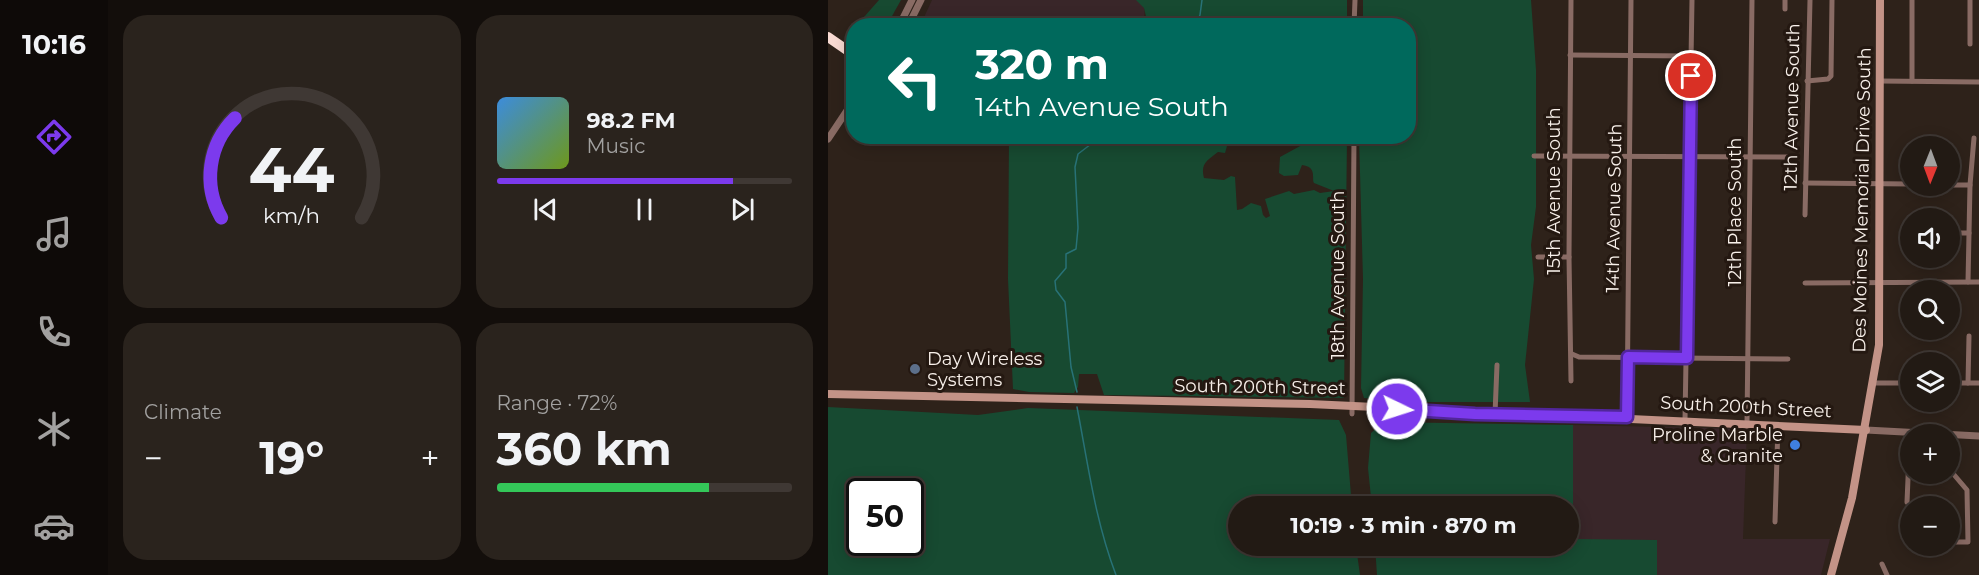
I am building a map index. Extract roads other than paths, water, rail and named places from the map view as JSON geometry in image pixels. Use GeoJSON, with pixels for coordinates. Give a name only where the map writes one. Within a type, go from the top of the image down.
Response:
{"type":"FeatureCollection","features":[{"type":"Feature","properties":{"kind":"highway"},"geometry":{"type":"LineString","coordinates":[[828,37],[846,50]]}},
{"type":"Feature","properties":{"kind":"main road","name":"Des Moines Memorial Drive South"},"geometry":{"type":"LineString","coordinates":[[1831,575],[1845,530],[1866,430],[1879,345],[1880,0]]}},
{"type":"Feature","properties":{"kind":"main road","name":"South 200th Street"},"geometry":{"type":"LineString","coordinates":[[828,394],[1627,417],[1866,430]]}},
{"type":"Feature","properties":{"kind":"street"},"geometry":{"type":"LineString","coordinates":[[903,18],[912,0]]}},
{"type":"Feature","properties":{"kind":"street"},"geometry":{"type":"LineString","coordinates":[[913,18],[921,0]]}},
{"type":"Feature","properties":{"kind":"street"},"geometry":{"type":"LineString","coordinates":[[1354,18],[1355,0]]}},
{"type":"Feature","properties":{"kind":"street","name":"15th Avenue South"},"geometry":{"type":"LineString","coordinates":[[1571,0],[1569,257],[1571,381]]}},
{"type":"Feature","properties":{"kind":"street","name":"14th Avenue South"},"geometry":{"type":"LineString","coordinates":[[1627,417],[1631,0]]}},
{"type":"Feature","properties":{"kind":"street"},"geometry":{"type":"LineString","coordinates":[[1685,420],[1692,0]]}},
{"type":"Feature","properties":{"kind":"street","name":"12th Place South"},"geometry":{"type":"LineString","coordinates":[[1747,423],[1752,0]]}},
{"type":"Feature","properties":{"kind":"street"},"geometry":{"type":"LineString","coordinates":[[1785,0],[1785,9]]}},
{"type":"Feature","properties":{"kind":"street","name":"12th Avenue South"},"geometry":{"type":"LineString","coordinates":[[1805,215],[1806,81],[1810,0]]}},
{"type":"Feature","properties":{"kind":"street"},"geometry":{"type":"LineString","coordinates":[[1806,81],[1831,76],[1832,0]]}},
{"type":"Feature","properties":{"kind":"street"},"geometry":{"type":"LineString","coordinates":[[1912,0],[1912,81]]}},
{"type":"Feature","properties":{"kind":"street"},"geometry":{"type":"LineString","coordinates":[[1970,0],[1970,44]]}},
{"type":"Feature","properties":{"kind":"street"},"geometry":{"type":"LineString","coordinates":[[1570,55],[1692,56]]}},
{"type":"Feature","properties":{"kind":"street"},"geometry":{"type":"LineString","coordinates":[[1881,81],[1979,82]]}},
{"type":"Feature","properties":{"kind":"street"},"geometry":{"type":"LineString","coordinates":[[829,137],[846,111]]}},
{"type":"Feature","properties":{"kind":"street"},"geometry":{"type":"LineString","coordinates":[[1968,282],[1970,185],[1974,138]]}},
{"type":"Feature","properties":{"kind":"street","name":"18th Avenue South"},"geometry":{"type":"LineString","coordinates":[[1352,410],[1354,144]]}},
{"type":"Feature","properties":{"kind":"street"},"geometry":{"type":"LineString","coordinates":[[1534,156],[1790,157]]}},
{"type":"Feature","properties":{"kind":"street"},"geometry":{"type":"LineString","coordinates":[[1805,183],[1900,184]]}},
{"type":"Feature","properties":{"kind":"street"},"geometry":{"type":"LineString","coordinates":[[1960,184],[1970,185]]}},
{"type":"Feature","properties":{"kind":"street"},"geometry":{"type":"LineString","coordinates":[[1960,233],[1969,233]]}},
{"type":"Feature","properties":{"kind":"street"},"geometry":{"type":"LineString","coordinates":[[1538,257],[1569,257]]}},
{"type":"Feature","properties":{"kind":"street"},"geometry":{"type":"LineString","coordinates":[[1805,283],[1979,282]]}},
{"type":"Feature","properties":{"kind":"street"},"geometry":{"type":"LineString","coordinates":[[1968,383],[1969,336]]}},
{"type":"Feature","properties":{"kind":"street"},"geometry":{"type":"LineString","coordinates":[[1572,354],[1579,357],[1788,359]]}},
{"type":"Feature","properties":{"kind":"street"},"geometry":{"type":"LineString","coordinates":[[1495,414],[1497,365]]}},
{"type":"Feature","properties":{"kind":"street"},"geometry":{"type":"LineString","coordinates":[[1873,383],[1900,383]]}},
{"type":"Feature","properties":{"kind":"street"},"geometry":{"type":"LineString","coordinates":[[1960,383],[1979,383]]}},
{"type":"Feature","properties":{"kind":"street"},"geometry":{"type":"LineString","coordinates":[[1775,522],[1778,425]]}},
{"type":"Feature","properties":{"kind":"street","name":"South 200th Street"},"geometry":{"type":"LineString","coordinates":[[1866,430],[1900,432]]}},
{"type":"Feature","properties":{"kind":"street","name":"South 200th Street"},"geometry":{"type":"LineString","coordinates":[[1960,435],[1979,436]]}},
{"type":"Feature","properties":{"kind":"street"},"geometry":{"type":"LineString","coordinates":[[1960,482],[1967,490],[1968,542],[1960,542]]}},
{"type":"Feature","properties":{"kind":"street"},"geometry":{"type":"LineString","coordinates":[[1882,564],[1887,575]]}},
{"type":"Feature","properties":{"kind":"waterway"},"geometry":{"type":"LineString","coordinates":[[1199,18],[1202,0]]}},
{"type":"Feature","properties":{"kind":"waterway"},"geometry":{"type":"LineString","coordinates":[[1077,392],[1071,367],[1065,302],[1056,290],[1055,281],[1066,268],[1066,254],[1076,249],[1078,228],[1075,167],[1078,154],[1091,144]]}},
{"type":"Feature","properties":{"kind":"waterway"},"geometry":{"type":"LineString","coordinates":[[1077,407],[1097,513],[1116,575]]}},
{"type":"Feature","properties":{"kind":"place","name":"Day Wireless Systems"},"geometry":{"type":"Point","coordinates":[915,369]}},
{"type":"Feature","properties":{"kind":"place","name":"Proline Marble & Granite"},"geometry":{"type":"Point","coordinates":[1795,445]}}]}
